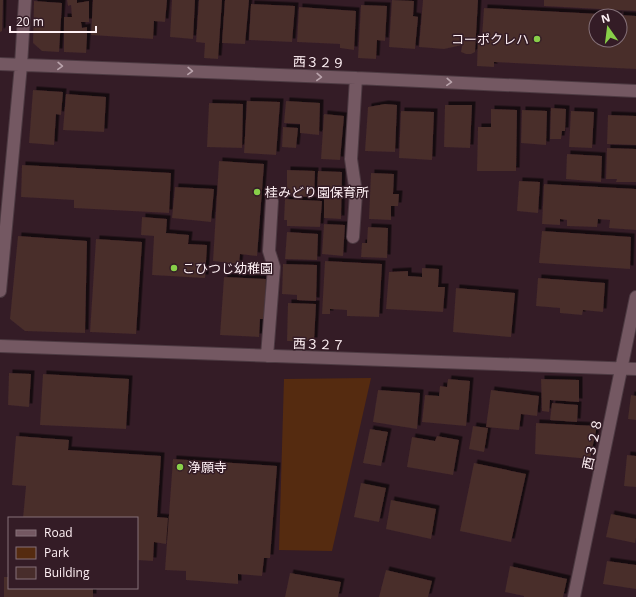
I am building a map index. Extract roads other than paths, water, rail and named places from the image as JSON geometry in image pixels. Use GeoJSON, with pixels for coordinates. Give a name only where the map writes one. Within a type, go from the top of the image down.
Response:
{"type":"FeatureCollection","features":[{"type":"Feature","properties":{"kind":"street"},"geometry":{"type":"LineString","coordinates":[[0,291],[21,65],[25,0]]}},
{"type":"Feature","properties":{"kind":"street","name":"西３２９"},"geometry":{"type":"LineString","coordinates":[[0,64],[356,78],[636,92]]}},
{"type":"Feature","properties":{"kind":"street"},"geometry":{"type":"LineString","coordinates":[[353,237],[356,193],[351,158],[356,78]]}},
{"type":"Feature","properties":{"kind":"street"},"geometry":{"type":"LineString","coordinates":[[267,356],[274,266],[268,251],[272,200]]}},
{"type":"Feature","properties":{"kind":"street","name":"西３２８"},"geometry":{"type":"LineString","coordinates":[[574,597],[636,297]]}},
{"type":"Feature","properties":{"kind":"street","name":"西３２７"},"geometry":{"type":"LineString","coordinates":[[0,346],[636,369]]}},
{"type":"Feature","properties":{"kind":"place","name":"コーポクレハ"},"geometry":{"type":"Point","coordinates":[537,39]}},
{"type":"Feature","properties":{"kind":"place","name":"桂みどり園保育所"},"geometry":{"type":"Point","coordinates":[257,192]}},
{"type":"Feature","properties":{"kind":"place","name":"こひつじ幼稚園"},"geometry":{"type":"Point","coordinates":[174,268]}},
{"type":"Feature","properties":{"kind":"place","name":"浄願寺"},"geometry":{"type":"Point","coordinates":[180,467]}}]}
